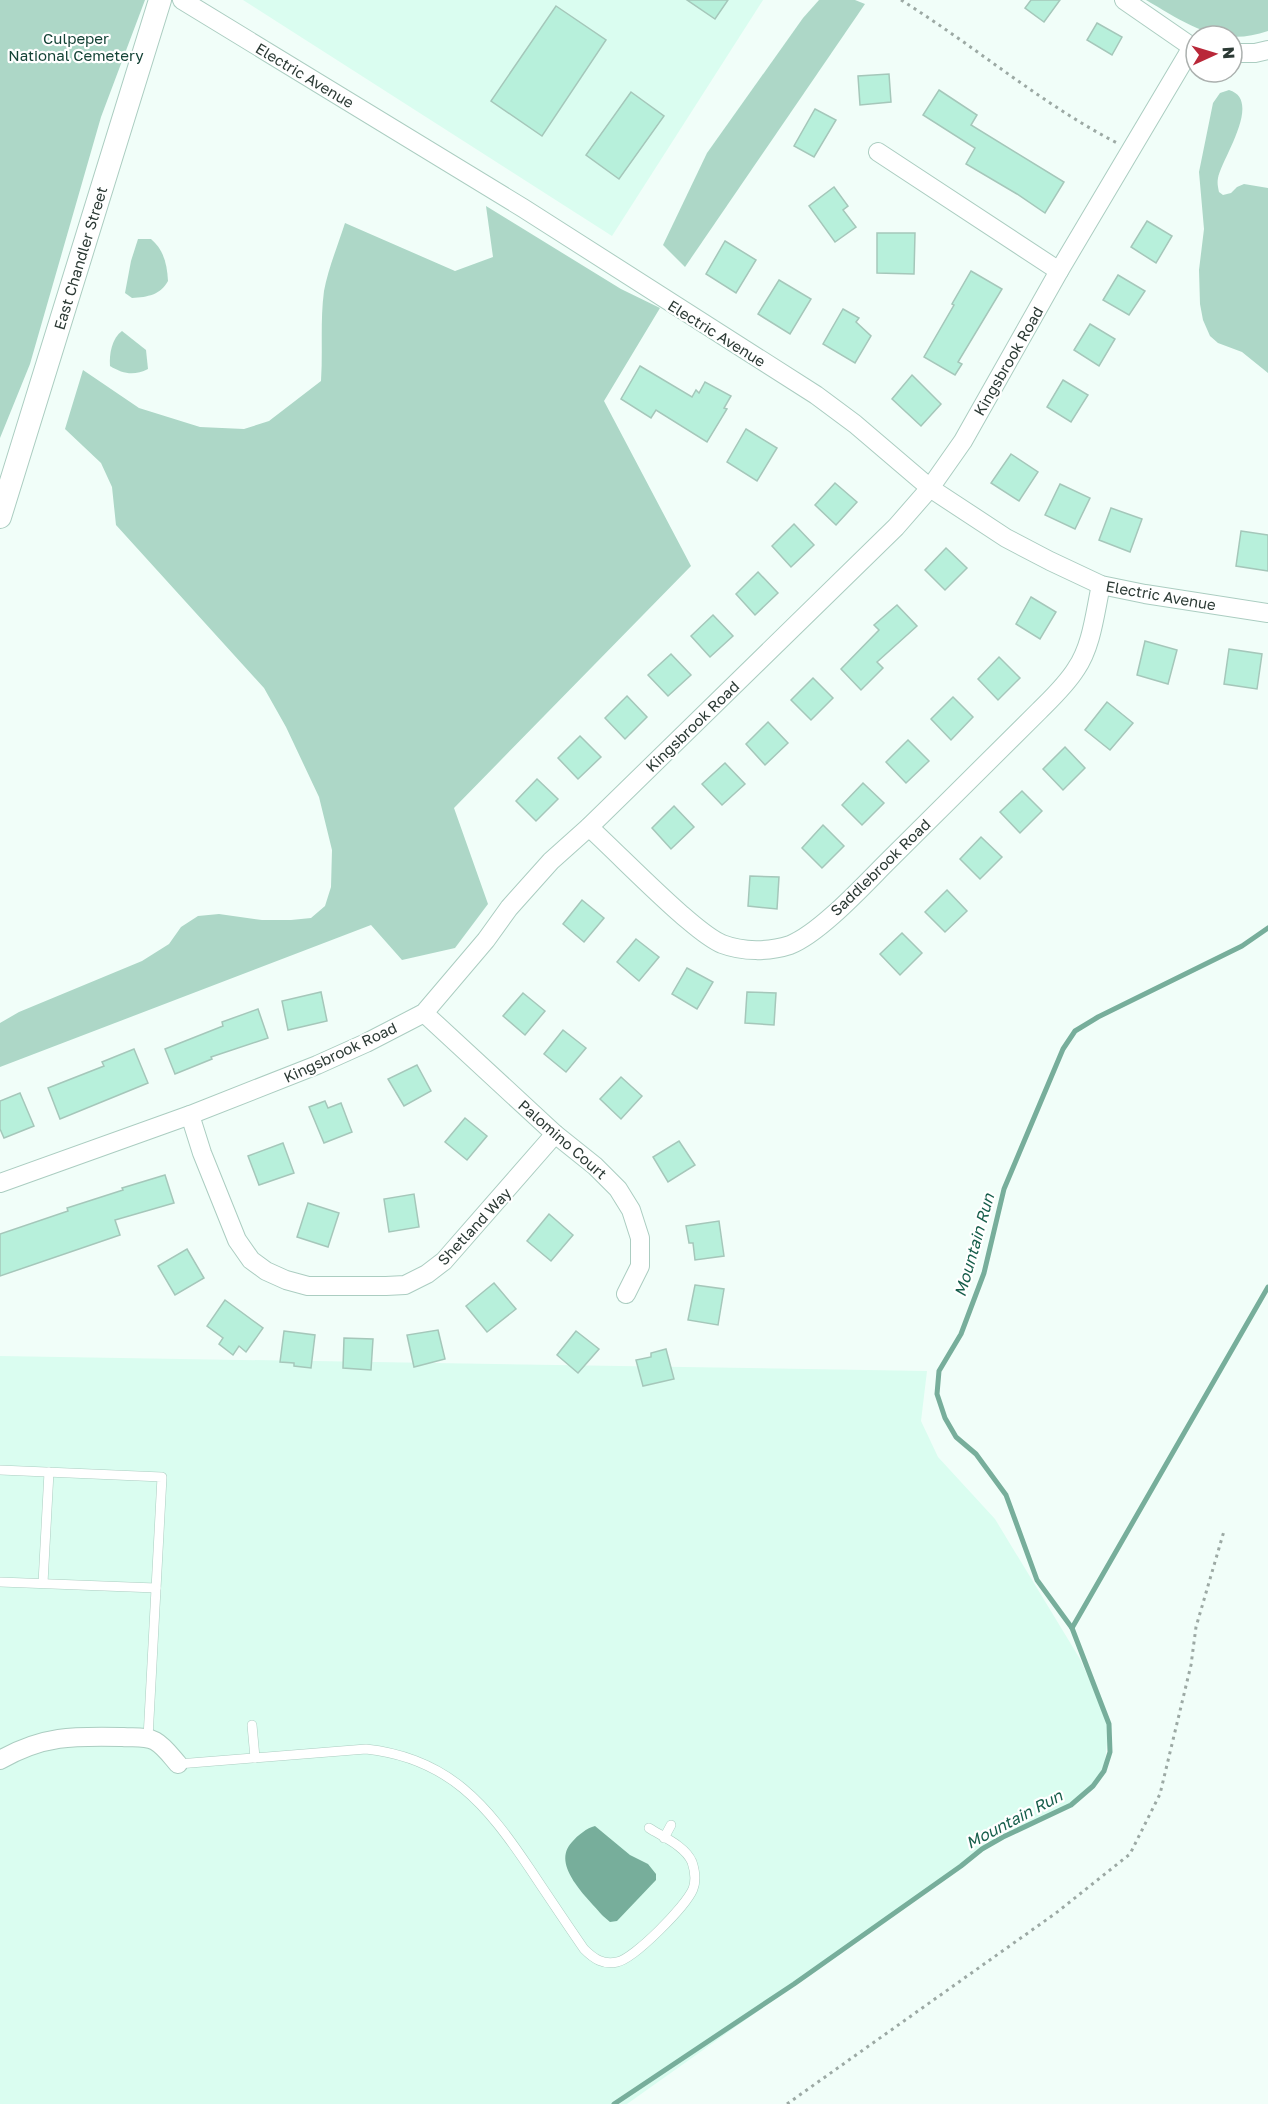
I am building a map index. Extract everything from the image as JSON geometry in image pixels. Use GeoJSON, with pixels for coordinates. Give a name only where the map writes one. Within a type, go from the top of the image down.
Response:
{"type":"FeatureCollection","features":[{"type":"Feature","properties":{"kind":"street","name":"East Chandler Street"},"geometry":{"type":"LineString","coordinates":[[0,517],[160,0]]}},
{"type":"Feature","properties":{"kind":"street","name":"Electric Avenue"},"geometry":{"type":"LineString","coordinates":[[182,0],[523,208],[816,396],[855,424],[930,488],[1006,538],[1101,585],[1268,613]]}},
{"type":"Feature","properties":{"kind":"street"},"geometry":{"type":"LineString","coordinates":[[1124,0],[1184,40]]}},
{"type":"Feature","properties":{"kind":"street"},"geometry":{"type":"LineString","coordinates":[[1244,53],[1268,50]]}},
{"type":"Feature","properties":{"kind":"street","name":"Kingsbrook Road"},"geometry":{"type":"LineString","coordinates":[[0,1183],[190,1115],[318,1065],[424,1013],[480,948],[509,908],[551,861],[589,827],[896,527],[930,488],[963,441],[1059,271],[1184,63]]}},
{"type":"Feature","properties":{"kind":"street"},"geometry":{"type":"LineString","coordinates":[[878,152],[1059,271]]}},
{"type":"Feature","properties":{"kind":"street","name":"Saddlebrook Road"},"geometry":{"type":"LineString","coordinates":[[589,827],[673,907],[720,944],[761,950],[776,949],[791,944],[805,937],[844,904],[1070,678],[1083,657],[1101,585]]}},
{"type":"Feature","properties":{"kind":"street","name":"Palomino Court"},"geometry":{"type":"LineString","coordinates":[[424,1013],[618,1189],[631,1210],[640,1238],[640,1266],[626,1294]]}},
{"type":"Feature","properties":{"kind":"street","name":"Shetland Way"},"geometry":{"type":"LineString","coordinates":[[190,1115],[202,1153],[237,1240],[251,1260],[266,1271],[308,1286],[405,1285],[427,1274],[444,1261],[555,1134]]}},
{"type":"Feature","properties":{"kind":"street"},"geometry":{"type":"LineString","coordinates":[[0,1760],[31,1744],[78,1736],[148,1738],[164,1748],[178,1764]]}},
{"type":"Feature","properties":{"kind":"lane"},"geometry":{"type":"LineString","coordinates":[[0,1470],[162,1477],[148,1738]]}},
{"type":"Feature","properties":{"kind":"lane"},"geometry":{"type":"LineString","coordinates":[[43,1583],[49,1472]]}},
{"type":"Feature","properties":{"kind":"lane"},"geometry":{"type":"LineString","coordinates":[[0,1582],[156,1588]]}},
{"type":"Feature","properties":{"kind":"lane"},"geometry":{"type":"LineString","coordinates":[[252,1725],[255,1758]]}},
{"type":"Feature","properties":{"kind":"lane"},"geometry":{"type":"LineString","coordinates":[[178,1764],[366,1749],[397,1754],[436,1770],[466,1790],[484,1807],[506,1834],[584,1949],[598,1961],[606,1963],[622,1961],[636,1953],[683,1905],[694,1888],[695,1880],[691,1861],[686,1853],[649,1828]]}},
{"type":"Feature","properties":{"kind":"lane"},"geometry":{"type":"LineString","coordinates":[[664,1838],[671,1825]]}},
{"type":"Feature","properties":{"kind":"path"},"geometry":{"type":"LineString","coordinates":[[901,0],[945,28],[1068,116],[1131,150]]}},
{"type":"Feature","properties":{"kind":"path"},"geometry":{"type":"LineString","coordinates":[[787,2104],[1056,1913],[1130,1854],[1160,1794],[1191,1665],[1196,1627],[1224,1531]]}},
{"type":"Feature","properties":{"kind":"shaded area"},"geometry":{"type":"Polygon","coordinates":[[[243,0],[763,0],[612,236],[243,0]]]}},
{"type":"Feature","properties":{"kind":"shaded area"},"geometry":{"type":"Polygon","coordinates":[[[0,1356],[927,1371],[921,1421],[938,1457],[995,1519],[1080,1659],[1109,1724],[1104,1771],[1071,1805],[1003,1837],[627,2104],[0,2104],[0,1356]]]}},
{"type":"Feature","properties":{"kind":"shaded area"},"geometry":{"type":"Polygon","coordinates":[[[595,1826],[630,1855],[648,1864],[656,1874],[656,1880],[617,1921],[610,1922],[581,1891],[568,1871],[565,1861],[566,1851],[572,1842],[583,1832],[595,1826]]]}},
{"type":"Feature","properties":{"kind":"green space","name":"Culpeper National Cemetery"},"geometry":{"type":"Polygon","coordinates":[[[0,0],[145,0],[101,117],[30,364],[0,438],[0,0]]]}},
{"type":"Feature","properties":{"kind":"green space"},"geometry":{"type":"Polygon","coordinates":[[[819,0],[855,0],[865,4],[685,267],[663,245],[707,153],[803,18],[819,0]]]}},
{"type":"Feature","properties":{"kind":"green space"},"geometry":{"type":"Polygon","coordinates":[[[1146,0],[1268,0],[1268,31],[1251,36],[1244,36],[1244,24],[1188,24],[1146,0]]]}},
{"type":"Feature","properties":{"kind":"green space"},"geometry":{"type":"Polygon","coordinates":[[[1229,90],[1238,96],[1242,105],[1242,117],[1218,178],[1219,192],[1223,195],[1231,193],[1244,184],[1268,188],[1268,373],[1242,352],[1218,343],[1210,336],[1203,320],[1200,304],[1199,270],[1204,229],[1199,172],[1213,103],[1220,93],[1229,90]]]}},
{"type":"Feature","properties":{"kind":"green space"},"geometry":{"type":"Polygon","coordinates":[[[486,206],[621,289],[660,308],[604,401],[691,566],[454,808],[488,904],[455,948],[402,960],[371,925],[0,1067],[0,1023],[19,1012],[142,961],[169,944],[181,927],[198,916],[219,914],[262,920],[311,918],[325,906],[331,887],[332,850],[319,797],[286,727],[264,688],[116,525],[112,487],[101,463],[65,429],[83,370],[139,408],[200,427],[244,429],[269,421],[321,381],[324,291],[345,223],[455,271],[493,257],[486,206]]]}},
{"type":"Feature","properties":{"kind":"green space"},"geometry":{"type":"Polygon","coordinates":[[[138,239],[151,239],[159,248],[166,263],[168,281],[165,286],[153,294],[132,298],[125,293],[138,239]]]}},
{"type":"Feature","properties":{"kind":"green space"},"geometry":{"type":"Polygon","coordinates":[[[122,331],[146,350],[148,369],[138,373],[129,373],[110,366],[112,347],[122,331]]]}},
{"type":"Feature","properties":{"kind":"building"},"geometry":{"type":"Polygon","coordinates":[[[687,0],[728,0],[715,19],[687,0]]]}},
{"type":"Feature","properties":{"kind":"building"},"geometry":{"type":"Polygon","coordinates":[[[1031,0],[1060,0],[1044,22],[1025,8],[1031,0]]]}},
{"type":"Feature","properties":{"kind":"building"},"geometry":{"type":"Polygon","coordinates":[[[556,6],[606,40],[542,136],[491,101],[556,6]]]}},
{"type":"Feature","properties":{"kind":"building"},"geometry":{"type":"Polygon","coordinates":[[[1097,23],[1122,37],[1112,55],[1087,40],[1097,23]]]}},
{"type":"Feature","properties":{"kind":"building"},"geometry":{"type":"Polygon","coordinates":[[[889,74],[891,102],[860,105],[858,76],[889,74]]]}},
{"type":"Feature","properties":{"kind":"building"},"geometry":{"type":"Polygon","coordinates":[[[939,90],[977,115],[971,125],[1064,182],[1045,213],[966,164],[975,148],[923,115],[939,90]]]}},
{"type":"Feature","properties":{"kind":"building"},"geometry":{"type":"Polygon","coordinates":[[[631,92],[664,116],[619,179],[586,155],[631,92]]]}},
{"type":"Feature","properties":{"kind":"building"},"geometry":{"type":"Polygon","coordinates":[[[815,109],[836,120],[814,157],[794,146],[815,109]]]}},
{"type":"Feature","properties":{"kind":"building"},"geometry":{"type":"Polygon","coordinates":[[[834,187],[848,206],[843,210],[856,227],[835,242],[809,206],[834,187]]]}},
{"type":"Feature","properties":{"kind":"building"},"geometry":{"type":"Polygon","coordinates":[[[1147,221],[1172,236],[1156,263],[1131,247],[1147,221]]]}},
{"type":"Feature","properties":{"kind":"building"},"geometry":{"type":"Polygon","coordinates":[[[877,233],[915,233],[914,274],[877,273],[877,233]]]}},
{"type":"Feature","properties":{"kind":"building"},"geometry":{"type":"Polygon","coordinates":[[[725,241],[756,260],[736,293],[706,274],[725,241]]]}},
{"type":"Feature","properties":{"kind":"building"},"geometry":{"type":"Polygon","coordinates":[[[971,271],[1002,289],[958,362],[962,364],[955,375],[924,357],[971,271]]]}},
{"type":"Feature","properties":{"kind":"building"},"geometry":{"type":"Polygon","coordinates":[[[1118,275],[1145,291],[1129,315],[1103,300],[1118,275]]]}},
{"type":"Feature","properties":{"kind":"building"},"geometry":{"type":"Polygon","coordinates":[[[779,280],[811,299],[790,334],[758,314],[779,280]]]}},
{"type":"Feature","properties":{"kind":"building"},"geometry":{"type":"Polygon","coordinates":[[[843,309],[859,318],[856,322],[871,336],[855,363],[823,344],[843,309]]]}},
{"type":"Feature","properties":{"kind":"building"},"geometry":{"type":"Polygon","coordinates":[[[1090,324],[1115,339],[1099,366],[1074,350],[1090,324]]]}},
{"type":"Feature","properties":{"kind":"building"},"geometry":{"type":"Polygon","coordinates":[[[640,366],[692,397],[696,390],[699,393],[705,382],[731,396],[724,408],[727,409],[707,442],[656,410],[651,418],[621,399],[640,366]]]}},
{"type":"Feature","properties":{"kind":"building"},"geometry":{"type":"Polygon","coordinates":[[[912,375],[941,404],[921,426],[892,399],[912,375]]]}},
{"type":"Feature","properties":{"kind":"building"},"geometry":{"type":"Polygon","coordinates":[[[1063,380],[1088,395],[1071,422],[1047,407],[1063,380]]]}},
{"type":"Feature","properties":{"kind":"building"},"geometry":{"type":"Polygon","coordinates":[[[746,429],[777,448],[757,481],[727,462],[746,429]]]}},
{"type":"Feature","properties":{"kind":"building"},"geometry":{"type":"Polygon","coordinates":[[[1011,454],[1038,472],[1019,501],[991,483],[1011,454]]]}},
{"type":"Feature","properties":{"kind":"building"},"geometry":{"type":"Polygon","coordinates":[[[835,483],[857,502],[836,525],[815,505],[835,483]]]}},
{"type":"Feature","properties":{"kind":"building"},"geometry":{"type":"Polygon","coordinates":[[[1060,484],[1090,498],[1075,529],[1045,515],[1060,484]]]}},
{"type":"Feature","properties":{"kind":"building"},"geometry":{"type":"Polygon","coordinates":[[[1111,508],[1142,519],[1130,552],[1099,540],[1111,508]]]}},
{"type":"Feature","properties":{"kind":"building"},"geometry":{"type":"Polygon","coordinates":[[[794,524],[814,545],[791,567],[772,546],[794,524]]]}},
{"type":"Feature","properties":{"kind":"building"},"geometry":{"type":"Polygon","coordinates":[[[1241,531],[1268,535],[1268,571],[1236,566],[1241,531]]]}},
{"type":"Feature","properties":{"kind":"building"},"geometry":{"type":"Polygon","coordinates":[[[946,548],[967,568],[945,590],[925,570],[946,548]]]}},
{"type":"Feature","properties":{"kind":"building"},"geometry":{"type":"Polygon","coordinates":[[[758,572],[778,593],[755,615],[736,594],[758,572]]]}},
{"type":"Feature","properties":{"kind":"building"},"geometry":{"type":"Polygon","coordinates":[[[1031,597],[1056,612],[1040,639],[1016,624],[1031,597]]]}},
{"type":"Feature","properties":{"kind":"building"},"geometry":{"type":"Polygon","coordinates":[[[897,605],[917,626],[877,662],[883,668],[861,690],[841,669],[879,630],[874,625],[897,605]]]}},
{"type":"Feature","properties":{"kind":"building"},"geometry":{"type":"Polygon","coordinates":[[[713,615],[733,636],[710,657],[691,636],[713,615]]]}},
{"type":"Feature","properties":{"kind":"building"},"geometry":{"type":"Polygon","coordinates":[[[1145,641],[1177,650],[1168,684],[1137,675],[1145,641]]]}},
{"type":"Feature","properties":{"kind":"building"},"geometry":{"type":"Polygon","coordinates":[[[1229,649],[1262,654],[1257,689],[1224,684],[1229,649]]]}},
{"type":"Feature","properties":{"kind":"building"},"geometry":{"type":"Polygon","coordinates":[[[671,654],[691,675],[668,696],[648,675],[671,654]]]}},
{"type":"Feature","properties":{"kind":"building"},"geometry":{"type":"Polygon","coordinates":[[[999,657],[1020,678],[998,700],[978,679],[999,657]]]}},
{"type":"Feature","properties":{"kind":"building"},"geometry":{"type":"Polygon","coordinates":[[[813,678],[833,698],[811,720],[791,700],[813,678]]]}},
{"type":"Feature","properties":{"kind":"building"},"geometry":{"type":"Polygon","coordinates":[[[627,696],[647,717],[625,739],[605,718],[627,696]]]}},
{"type":"Feature","properties":{"kind":"building"},"geometry":{"type":"Polygon","coordinates":[[[953,697],[973,717],[951,740],[931,719],[953,697]]]}},
{"type":"Feature","properties":{"kind":"building"},"geometry":{"type":"Polygon","coordinates":[[[1107,702],[1133,723],[1110,750],[1085,730],[1107,702]]]}},
{"type":"Feature","properties":{"kind":"building"},"geometry":{"type":"Polygon","coordinates":[[[768,722],[788,743],[765,765],[746,744],[768,722]]]}},
{"type":"Feature","properties":{"kind":"building"},"geometry":{"type":"Polygon","coordinates":[[[580,736],[601,757],[578,779],[558,758],[580,736]]]}},
{"type":"Feature","properties":{"kind":"building"},"geometry":{"type":"Polygon","coordinates":[[[908,740],[929,761],[906,783],[886,762],[908,740]]]}},
{"type":"Feature","properties":{"kind":"building"},"geometry":{"type":"Polygon","coordinates":[[[1065,747],[1085,768],[1063,790],[1043,769],[1065,747]]]}},
{"type":"Feature","properties":{"kind":"building"},"geometry":{"type":"Polygon","coordinates":[[[725,763],[745,784],[722,805],[702,784],[725,763]]]}},
{"type":"Feature","properties":{"kind":"building"},"geometry":{"type":"Polygon","coordinates":[[[537,779],[558,799],[536,821],[516,801],[537,779]]]}},
{"type":"Feature","properties":{"kind":"building"},"geometry":{"type":"Polygon","coordinates":[[[863,783],[884,803],[862,825],[842,805],[863,783]]]}},
{"type":"Feature","properties":{"kind":"building"},"geometry":{"type":"Polygon","coordinates":[[[1022,791],[1042,811],[1020,833],[1000,812],[1022,791]]]}},
{"type":"Feature","properties":{"kind":"building"},"geometry":{"type":"Polygon","coordinates":[[[674,806],[694,827],[671,849],[652,828],[674,806]]]}},
{"type":"Feature","properties":{"kind":"building"},"geometry":{"type":"Polygon","coordinates":[[[823,825],[844,846],[822,868],[802,848],[823,825]]]}},
{"type":"Feature","properties":{"kind":"building"},"geometry":{"type":"Polygon","coordinates":[[[981,837],[1002,857],[980,879],[960,859],[981,837]]]}},
{"type":"Feature","properties":{"kind":"building"},"geometry":{"type":"Polygon","coordinates":[[[750,876],[779,877],[777,909],[748,906],[750,876]]]}},
{"type":"Feature","properties":{"kind":"building"},"geometry":{"type":"Polygon","coordinates":[[[947,890],[967,911],[945,932],[925,912],[947,890]]]}},
{"type":"Feature","properties":{"kind":"building"},"geometry":{"type":"Polygon","coordinates":[[[582,900],[604,918],[584,942],[563,924],[582,900]]]}},
{"type":"Feature","properties":{"kind":"building"},"geometry":{"type":"Polygon","coordinates":[[[902,933],[922,953],[900,975],[880,954],[902,933]]]}},
{"type":"Feature","properties":{"kind":"building"},"geometry":{"type":"Polygon","coordinates":[[[636,939],[659,957],[639,981],[617,962],[636,939]]]}},
{"type":"Feature","properties":{"kind":"building"},"geometry":{"type":"Polygon","coordinates":[[[687,968],[713,982],[697,1009],[672,994],[687,968]]]}},
{"type":"Feature","properties":{"kind":"building"},"geometry":{"type":"Polygon","coordinates":[[[321,992],[327,1021],[288,1030],[282,1001],[321,992]]]}},
{"type":"Feature","properties":{"kind":"building"},"geometry":{"type":"Polygon","coordinates":[[[747,992],[776,993],[774,1025],[745,1023],[747,992]]]}},
{"type":"Feature","properties":{"kind":"building"},"geometry":{"type":"Polygon","coordinates":[[[523,993],[545,1011],[525,1035],[503,1016],[523,993]]]}},
{"type":"Feature","properties":{"kind":"building"},"geometry":{"type":"Polygon","coordinates":[[[258,1009],[268,1038],[211,1057],[212,1059],[175,1074],[165,1049],[223,1026],[222,1022],[258,1009]]]}},
{"type":"Feature","properties":{"kind":"building"},"geometry":{"type":"Polygon","coordinates":[[[563,1030],[586,1048],[566,1072],[544,1054],[563,1030]]]}},
{"type":"Feature","properties":{"kind":"building"},"geometry":{"type":"Polygon","coordinates":[[[134,1049],[148,1083],[60,1119],[48,1088],[104,1066],[102,1062],[134,1049]]]}},
{"type":"Feature","properties":{"kind":"building"},"geometry":{"type":"Polygon","coordinates":[[[417,1065],[431,1091],[404,1106],[388,1079],[417,1065]]]}},
{"type":"Feature","properties":{"kind":"building"},"geometry":{"type":"Polygon","coordinates":[[[621,1077],[642,1096],[621,1119],[600,1099],[621,1077]]]}},
{"type":"Feature","properties":{"kind":"building"},"geometry":{"type":"Polygon","coordinates":[[[20,1093],[34,1126],[4,1138],[0,1129],[0,1101],[20,1093]]]}},
{"type":"Feature","properties":{"kind":"building"},"geometry":{"type":"Polygon","coordinates":[[[325,1101],[328,1108],[341,1103],[352,1132],[324,1143],[309,1107],[325,1101]]]}},
{"type":"Feature","properties":{"kind":"building"},"geometry":{"type":"Polygon","coordinates":[[[465,1118],[487,1136],[467,1160],[445,1142],[465,1118]]]}},
{"type":"Feature","properties":{"kind":"building"},"geometry":{"type":"Polygon","coordinates":[[[679,1141],[695,1165],[668,1182],[653,1157],[679,1141]]]}},
{"type":"Feature","properties":{"kind":"building"},"geometry":{"type":"Polygon","coordinates":[[[283,1143],[294,1173],[259,1185],[248,1156],[283,1143]]]}},
{"type":"Feature","properties":{"kind":"building"},"geometry":{"type":"Polygon","coordinates":[[[165,1175],[174,1203],[115,1220],[120,1235],[0,1276],[0,1234],[68,1211],[67,1208],[123,1190],[122,1188],[165,1175]]]}},
{"type":"Feature","properties":{"kind":"building"},"geometry":{"type":"Polygon","coordinates":[[[414,1194],[419,1227],[389,1232],[384,1199],[414,1194]]]}},
{"type":"Feature","properties":{"kind":"building"},"geometry":{"type":"Polygon","coordinates":[[[308,1203],[339,1213],[328,1247],[297,1237],[308,1203]]]}},
{"type":"Feature","properties":{"kind":"building"},"geometry":{"type":"Polygon","coordinates":[[[549,1214],[573,1235],[551,1261],[527,1241],[549,1214]]]}},
{"type":"Feature","properties":{"kind":"building"},"geometry":{"type":"Polygon","coordinates":[[[719,1221],[724,1256],[695,1260],[693,1243],[689,1243],[686,1226],[719,1221]]]}},
{"type":"Feature","properties":{"kind":"building"},"geometry":{"type":"Polygon","coordinates":[[[187,1249],[204,1278],[175,1295],[158,1266],[187,1249]]]}},
{"type":"Feature","properties":{"kind":"building"},"geometry":{"type":"Polygon","coordinates":[[[494,1283],[516,1309],[487,1332],[466,1306],[494,1283]]]}},
{"type":"Feature","properties":{"kind":"building"},"geometry":{"type":"Polygon","coordinates":[[[695,1285],[724,1289],[718,1325],[688,1320],[695,1285]]]}},
{"type":"Feature","properties":{"kind":"building"},"geometry":{"type":"Polygon","coordinates":[[[225,1300],[263,1328],[246,1352],[239,1346],[233,1355],[219,1344],[223,1338],[207,1326],[225,1300]]]}},
{"type":"Feature","properties":{"kind":"building"},"geometry":{"type":"Polygon","coordinates":[[[438,1330],[445,1359],[414,1367],[407,1335],[438,1330]]]}},
{"type":"Feature","properties":{"kind":"building"},"geometry":{"type":"Polygon","coordinates":[[[284,1331],[315,1335],[311,1368],[280,1362],[284,1331]]]}},
{"type":"Feature","properties":{"kind":"building"},"geometry":{"type":"Polygon","coordinates":[[[576,1331],[599,1349],[578,1373],[557,1355],[576,1331]]]}},
{"type":"Feature","properties":{"kind":"building"},"geometry":{"type":"Polygon","coordinates":[[[344,1338],[373,1339],[371,1370],[343,1368],[344,1338]]]}},
{"type":"Feature","properties":{"kind":"building"},"geometry":{"type":"Polygon","coordinates":[[[666,1349],[674,1379],[643,1386],[636,1360],[651,1357],[651,1353],[666,1349]]]}},
{"type":"Feature","properties":{"kind":"waterway","name":"Mountain Run"},"geometry":{"type":"LineString","coordinates":[[614,2104],[794,1984],[982,1849],[1071,1805],[1093,1786],[1104,1771],[1110,1752],[1109,1724],[1072,1628],[1037,1580],[1006,1495],[976,1454],[956,1437],[945,1418],[937,1394],[939,1371],[961,1334],[984,1273],[1004,1189],[1063,1049],[1075,1031],[1098,1017],[1242,946],[1268,928]]}},
{"type":"Feature","properties":{"kind":"waterway"},"geometry":{"type":"LineString","coordinates":[[1072,1628],[1268,1287]]}}]}
